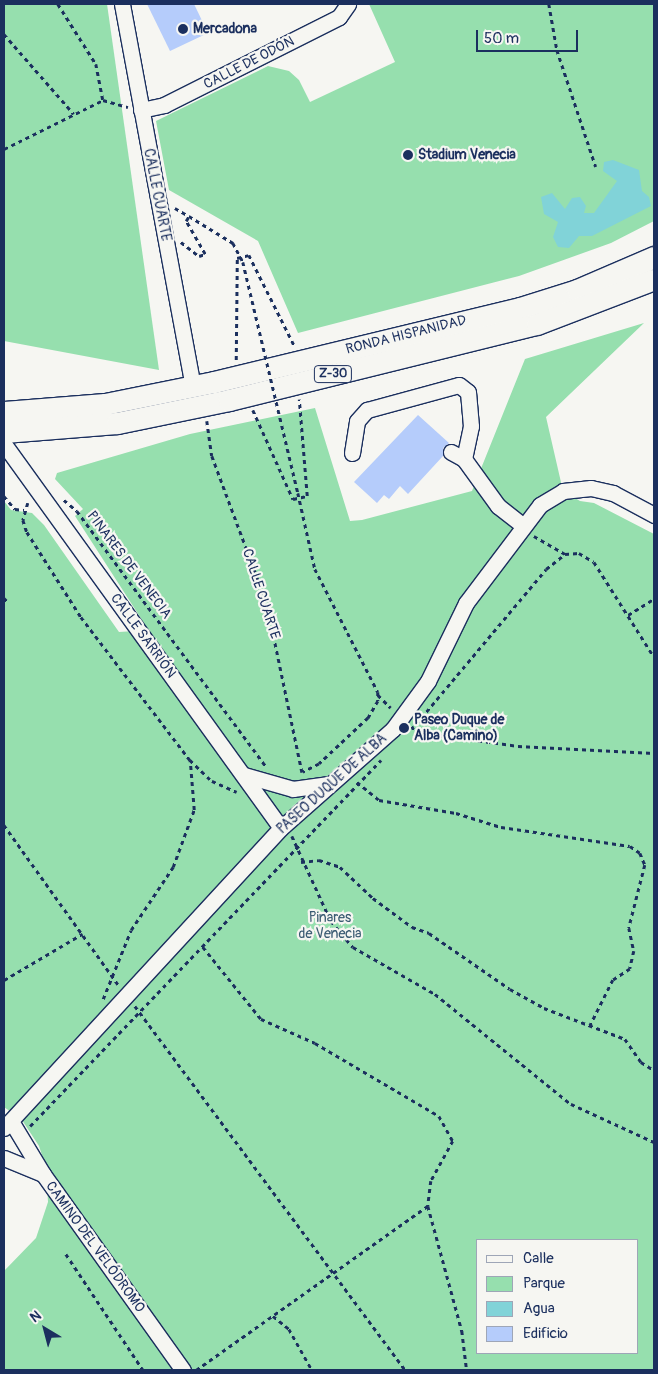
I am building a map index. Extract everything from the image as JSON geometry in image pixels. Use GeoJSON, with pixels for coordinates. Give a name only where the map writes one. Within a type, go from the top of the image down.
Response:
{"type":"FeatureCollection","features":[{"type":"Feature","properties":{"kind":"highway","name":"RONDA HISPANIDAD"},"geometry":{"type":"LineString","coordinates":[[4,412],[105,404],[193,387],[520,308],[578,290],[654,257]]}},
{"type":"Feature","properties":{"kind":"highway","name":"RONDA HISPANIDAD"},"geometry":{"type":"LineString","coordinates":[[4,432],[117,423],[206,412],[298,383],[538,324],[654,279]]}},
{"type":"Feature","properties":{"kind":"highway"},"geometry":{"type":"LineString","coordinates":[[193,387],[206,412]]}},
{"type":"Feature","properties":{"kind":"street","name":"CALLE CUARTE"},"geometry":{"type":"LineString","coordinates":[[122,4],[193,387]]}},
{"type":"Feature","properties":{"kind":"street","name":"CALLE DE ODÓN"},"geometry":{"type":"LineString","coordinates":[[141,110],[164,105],[331,21],[342,14],[348,4]]}},
{"type":"Feature","properties":{"kind":"street"},"geometry":{"type":"LineString","coordinates":[[352,453],[357,420],[367,410],[459,385],[468,392],[471,426],[458,456],[498,506],[521,526]]}},
{"type":"Feature","properties":{"kind":"street","name":"CALLE SARRIÓN"},"geometry":{"type":"LineString","coordinates":[[4,444],[241,774],[263,803],[285,824]]}},
{"type":"Feature","properties":{"kind":"street","name":"PASEO DUQUE DE ALBA"},"geometry":{"type":"LineString","coordinates":[[7,1125],[285,824],[336,780],[402,718],[428,681],[466,603],[521,526],[548,500],[572,488],[606,491],[654,515]]}},
{"type":"Feature","properties":{"kind":"street"},"geometry":{"type":"LineString","coordinates":[[241,774],[275,786],[303,790],[336,780]]}},
{"type":"Feature","properties":{"kind":"street","name":"CAMINO DEL VELÓDROMO"},"geometry":{"type":"LineString","coordinates":[[7,1125],[22,1134],[43,1174],[183,1370]]}},
{"type":"Feature","properties":{"kind":"street"},"geometry":{"type":"LineString","coordinates":[[4,1158],[43,1174]]}},
{"type":"Feature","properties":{"kind":"path"},"geometry":{"type":"LineString","coordinates":[[58,4],[96,64],[103,100]]}},
{"type":"Feature","properties":{"kind":"path"},"geometry":{"type":"LineString","coordinates":[[550,4],[556,50],[596,167]]}},
{"type":"Feature","properties":{"kind":"path"},"geometry":{"type":"LineString","coordinates":[[4,34],[74,114]]}},
{"type":"Feature","properties":{"kind":"path"},"geometry":{"type":"LineString","coordinates":[[4,149],[103,100],[141,110]]}},
{"type":"Feature","properties":{"kind":"path"},"geometry":{"type":"LineString","coordinates":[[164,229],[202,256],[204,251],[186,221],[189,216],[233,243],[242,257],[315,569],[371,674],[378,696],[416,732],[518,746],[654,753]]}},
{"type":"Feature","properties":{"kind":"path"},"geometry":{"type":"LineString","coordinates":[[236,361],[236,258],[249,255],[295,347]]}},
{"type":"Feature","properties":{"kind":"path"},"geometry":{"type":"LineString","coordinates":[[252,409],[292,499],[307,496],[298,383]]}},
{"type":"Feature","properties":{"kind":"path","name":"CALLE CUARTE"},"geometry":{"type":"LineString","coordinates":[[206,412],[212,456],[267,604],[302,772]]}},
{"type":"Feature","properties":{"kind":"path"},"geometry":{"type":"LineString","coordinates":[[4,496],[15,509],[24,510],[27,532],[82,617],[190,760],[212,781],[263,803]]}},
{"type":"Feature","properties":{"kind":"path","name":"PINARES DE VENECIA"},"geometry":{"type":"LineString","coordinates":[[58,496],[77,511],[263,762],[275,786]]}},
{"type":"Feature","properties":{"kind":"path"},"geometry":{"type":"LineString","coordinates":[[521,526],[565,554],[579,553],[594,562],[654,657]]}},
{"type":"Feature","properties":{"kind":"path"},"geometry":{"type":"LineString","coordinates":[[4,598],[7,602]]}},
{"type":"Feature","properties":{"kind":"path"},"geometry":{"type":"LineString","coordinates":[[628,615],[654,600]]}},
{"type":"Feature","properties":{"kind":"path"},"geometry":{"type":"LineString","coordinates":[[275,786],[319,764],[349,738],[375,708],[378,696]]}},
{"type":"Feature","properties":{"kind":"path"},"geometry":{"type":"LineString","coordinates":[[102,1002],[131,930],[173,867],[194,810],[190,760]]}},
{"type":"Feature","properties":{"kind":"path"},"geometry":{"type":"LineString","coordinates":[[356,782],[379,800],[456,813],[501,827],[630,846],[640,853],[645,865],[630,928],[634,951],[630,969],[613,980],[590,1026]]}},
{"type":"Feature","properties":{"kind":"path"},"geometry":{"type":"LineString","coordinates":[[285,824],[295,850],[331,921],[353,947],[435,994],[571,1104],[654,1142]]}},
{"type":"Feature","properties":{"kind":"path"},"geometry":{"type":"LineString","coordinates":[[4,825],[112,976],[336,1273],[405,1370]]}},
{"type":"Feature","properties":{"kind":"path"},"geometry":{"type":"LineString","coordinates":[[22,1134],[295,850]]}},
{"type":"Feature","properties":{"kind":"path"},"geometry":{"type":"LineString","coordinates":[[301,862],[320,860],[340,867],[372,898],[412,927],[429,933],[510,989],[590,1026],[625,1039],[641,1062],[654,1070]]}},
{"type":"Feature","properties":{"kind":"path"},"geometry":{"type":"LineString","coordinates":[[4,980],[82,934]]}},
{"type":"Feature","properties":{"kind":"path"},"geometry":{"type":"LineString","coordinates":[[203,947],[261,1019],[315,1043],[439,1116],[453,1142],[431,1181],[428,1206],[462,1331],[468,1370]]}},
{"type":"Feature","properties":{"kind":"path"},"geometry":{"type":"LineString","coordinates":[[196,1370],[336,1273],[428,1206]]}},
{"type":"Feature","properties":{"kind":"path"},"geometry":{"type":"LineString","coordinates":[[66,1254],[143,1370]]}},
{"type":"Feature","properties":{"kind":"path"},"geometry":{"type":"LineString","coordinates":[[273,1316],[290,1329],[312,1370]]}},
{"type":"Feature","properties":{"kind":"green space"},"geometry":{"type":"Polygon","coordinates":[[[4,4],[107,4],[159,370],[4,341],[4,4]]]}},
{"type":"Feature","properties":{"kind":"green space","name":"Stadium Venecia"},"geometry":{"type":"Polygon","coordinates":[[[369,4],[654,4],[654,221],[611,243],[519,276],[298,333],[258,241],[169,190],[156,121],[268,66],[289,71],[299,80],[310,102],[395,62],[369,4]]]}},
{"type":"Feature","properties":{"kind":"green space","name":"Pinares de Venecia"},"geometry":{"type":"Polygon","coordinates":[[[644,323],[546,417],[563,491],[580,501],[594,503],[654,534],[654,1370],[4,1370],[4,1271],[36,1238],[48,1202],[46,1167],[39,1146],[22,1120],[4,1107],[4,501],[11,510],[32,513],[44,525],[119,632],[135,631],[142,620],[75,516],[83,509],[55,479],[57,473],[190,434],[315,408],[350,521],[362,520],[472,491],[525,359],[644,323]]]}},
{"type":"Feature","properties":{"kind":"water"},"geometry":{"type":"Polygon","coordinates":[[[613,160],[639,170],[642,191],[649,197],[651,206],[592,236],[579,236],[569,248],[558,247],[553,237],[558,222],[544,214],[541,197],[552,193],[565,209],[572,198],[580,197],[586,206],[584,213],[594,213],[617,181],[603,171],[604,162],[613,160]]]}},
{"type":"Feature","properties":{"kind":"building","name":"Mercadona"},"geometry":{"type":"Polygon","coordinates":[[[147,4],[194,4],[208,33],[170,51],[147,4]]]}},
{"type":"Feature","properties":{"kind":"building"},"geometry":{"type":"Polygon","coordinates":[[[418,415],[449,443],[443,448],[443,456],[408,494],[400,486],[389,499],[384,495],[377,503],[354,482],[418,415]]]}},
{"type":"Feature","properties":{"kind":"place","name":"Mercadona"},"geometry":{"type":"Point","coordinates":[183,29]}},
{"type":"Feature","properties":{"kind":"place","name":"Stadium Venecia"},"geometry":{"type":"Point","coordinates":[408,155]}},
{"type":"Feature","properties":{"kind":"place","name":"Paseo Duque de Alba (Camino)"},"geometry":{"type":"Point","coordinates":[404,728]}}]}
